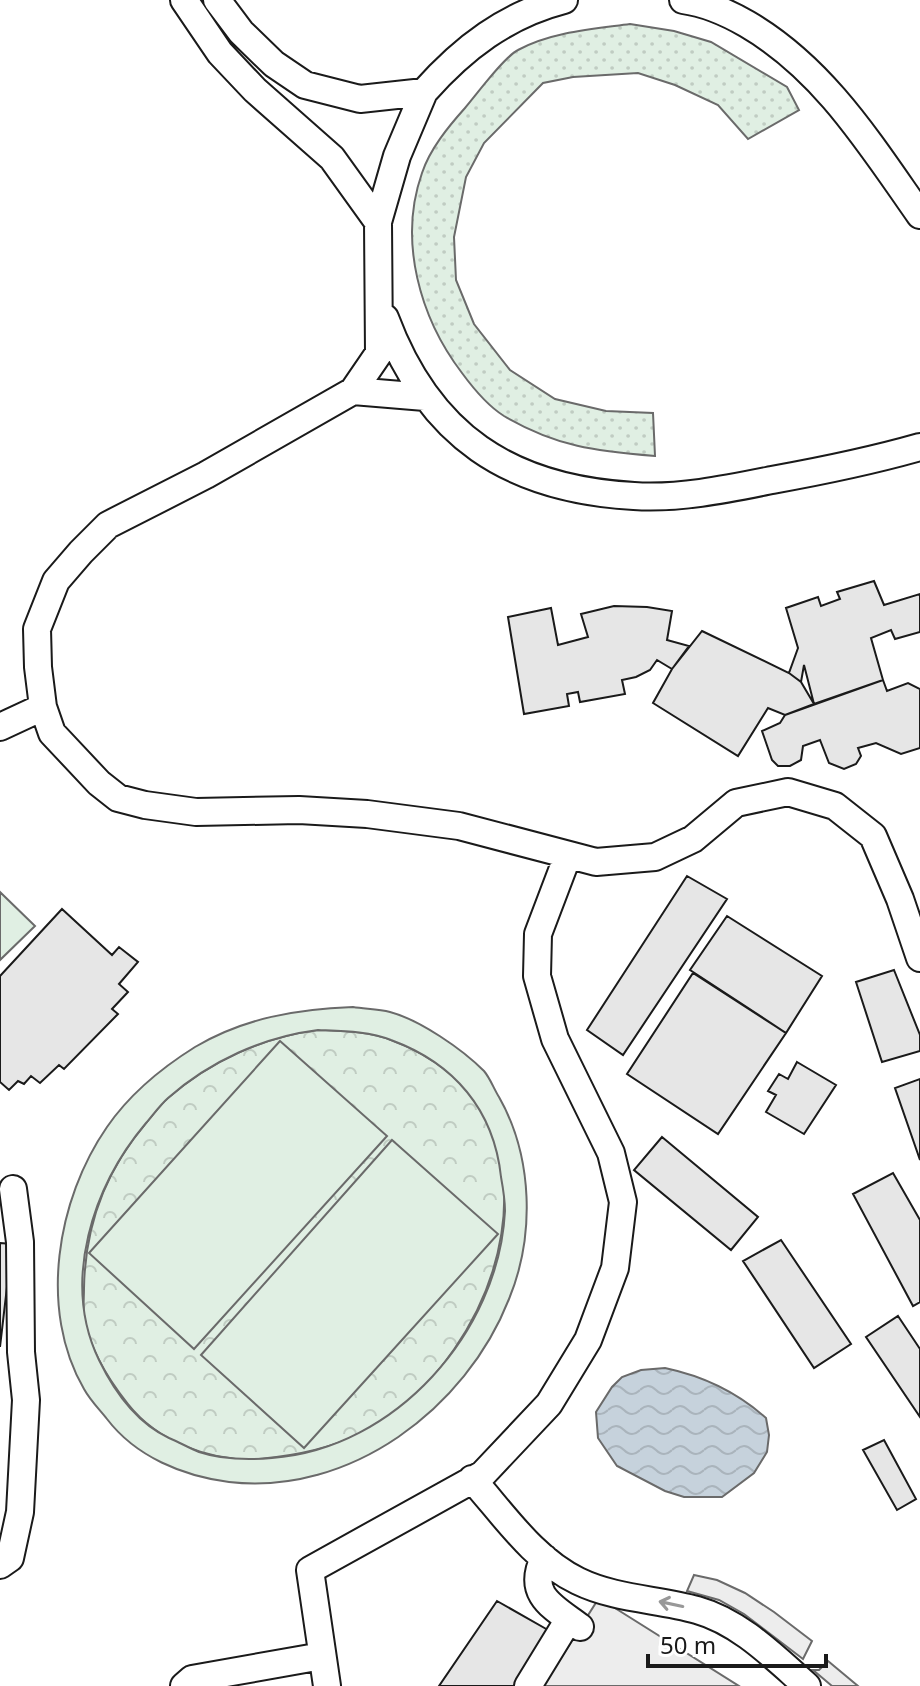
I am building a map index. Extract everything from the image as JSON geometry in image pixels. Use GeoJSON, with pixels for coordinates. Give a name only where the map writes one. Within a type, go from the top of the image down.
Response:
{"type":"FeatureCollection","features":[{"type":"Feature","properties":{"kind":"lane"},"geometry":{"type":"LineString","coordinates":[[184,0],[220,53],[255,90],[332,158],[378,222]]}},
{"type":"Feature","properties":{"kind":"lane"},"geometry":{"type":"LineString","coordinates":[[217,0],[241,32],[274,64],[305,85],[360,99],[424,92]]}},
{"type":"Feature","properties":{"kind":"lane"},"geometry":{"type":"LineString","coordinates":[[564,0],[530,10],[497,27],[449,64],[424,92],[397,156],[378,222],[379,353],[353,391],[206,475],[108,525],[56,581],[37,629],[43,707],[52,733],[87,773],[118,798],[166,810],[299,810],[429,822],[459,826],[596,862],[655,857],[693,839],[736,803],[788,792],[835,806],[873,836],[900,899],[920,958]]}},
{"type":"Feature","properties":{"kind":"lane"},"geometry":{"type":"LineString","coordinates":[[683,0],[718,10],[777,41],[814,74],[858,126],[920,215]]}},
{"type":"Feature","properties":{"kind":"lane"},"geometry":{"type":"LineString","coordinates":[[380,304],[393,341],[425,397],[470,443],[513,471],[565,488],[636,497],[711,492],[878,459],[920,447]]}},
{"type":"Feature","properties":{"kind":"lane"},"geometry":{"type":"LineString","coordinates":[[353,391],[425,397]]}},
{"type":"Feature","properties":{"kind":"lane"},"geometry":{"type":"LineString","coordinates":[[0,727],[43,707]]}},
{"type":"Feature","properties":{"kind":"lane"},"geometry":{"type":"LineString","coordinates":[[327,1686],[310,1570],[483,1474],[549,1404],[588,1340],[615,1268],[623,1202],[611,1153],[555,1039],[537,976],[538,934],[568,855]]}},
{"type":"Feature","properties":{"kind":"lane"},"geometry":{"type":"LineString","coordinates":[[0,1565],[10,1558],[20,1512],[26,1400],[21,1352],[20,1242],[13,1189]]}},
{"type":"Feature","properties":{"kind":"lane"},"geometry":{"type":"LineString","coordinates":[[472,1479],[544,1558],[576,1580],[599,1590],[699,1610],[722,1620],[744,1633],[807,1686]]}},
{"type":"Feature","properties":{"kind":"lane"},"geometry":{"type":"LineString","coordinates":[[541,1673],[574,1623],[546,1602],[537,1586],[538,1571],[544,1558]]}},
{"type":"Feature","properties":{"kind":"lane"},"geometry":{"type":"LineString","coordinates":[[184,1686],[192,1679],[322,1656]]}},
{"type":"Feature","properties":{"kind":"green space"},"geometry":{"type":"Polygon","coordinates":[[[630,24],[674,31],[711,42],[787,87],[799,110],[748,139],[718,105],[675,85],[638,73],[573,77],[543,83],[484,143],[466,177],[454,237],[456,280],[474,324],[510,370],[555,399],[606,411],[653,413],[655,456],[595,449],[560,441],[523,426],[492,407],[462,373],[435,328],[417,278],[413,252],[415,199],[425,164],[446,131],[506,60],[518,50],[544,39],[630,24]]]}},
{"type":"Feature","properties":{"kind":"green space"},"geometry":{"type":"Polygon","coordinates":[[[0,892],[35,926],[0,960],[0,892]]]}},
{"type":"Feature","properties":{"kind":"green space"},"geometry":{"type":"Polygon","coordinates":[[[353,1007],[402,1016],[452,1045],[486,1074],[510,1120],[524,1171],[526,1223],[517,1275],[490,1339],[464,1376],[433,1409],[398,1437],[359,1459],[318,1475],[274,1483],[229,1482],[195,1475],[162,1462],[132,1444],[84,1389],[70,1358],[61,1325],[58,1290],[66,1221],[76,1187],[107,1127],[136,1093],[159,1073],[195,1047],[232,1029],[271,1017],[353,1007]],[[318,1030],[277,1038],[238,1053],[201,1073],[168,1098],[127,1148],[98,1205],[88,1236],[83,1267],[83,1298],[88,1330],[99,1360],[119,1394],[147,1424],[157,1432],[208,1455],[254,1459],[317,1450],[359,1433],[398,1408],[432,1376],[461,1340],[483,1299],[498,1256],[505,1211],[497,1153],[480,1110],[467,1092],[434,1062],[391,1040],[355,1032],[318,1030]]]}},
{"type":"Feature","properties":{"kind":"green space"},"geometry":{"type":"Polygon","coordinates":[[[318,1030],[383,1037],[450,1074],[486,1120],[503,1175],[501,1234],[484,1293],[454,1349],[413,1397],[350,1439],[299,1454],[241,1459],[204,1453],[170,1439],[140,1417],[113,1384],[100,1362],[86,1328],[84,1309],[85,1265],[93,1221],[119,1160],[168,1098],[201,1073],[238,1053],[277,1038],[318,1030]]]}},
{"type":"Feature","properties":{"kind":"green space"},"geometry":{"type":"Polygon","coordinates":[[[280,1041],[387,1136],[194,1349],[89,1253],[280,1041]]]}},
{"type":"Feature","properties":{"kind":"green space"},"geometry":{"type":"Polygon","coordinates":[[[392,1140],[498,1234],[304,1448],[201,1355],[392,1140]]]}},
{"type":"Feature","properties":{"kind":"shaded area"},"geometry":{"type":"Polygon","coordinates":[[[694,1575],[717,1580],[745,1593],[812,1641],[803,1659],[744,1614],[719,1600],[687,1591],[694,1575]]]}},
{"type":"Feature","properties":{"kind":"shaded area"},"geometry":{"type":"Polygon","coordinates":[[[599,1598],[739,1686],[543,1686],[599,1598]]]}},
{"type":"Feature","properties":{"kind":"shaded area"},"geometry":{"type":"Polygon","coordinates":[[[828,1661],[858,1686],[832,1686],[813,1670],[819,1670],[828,1661]]]}},
{"type":"Feature","properties":{"kind":"water"},"geometry":{"type":"Polygon","coordinates":[[[665,1368],[719,1386],[766,1418],[769,1435],[767,1452],[754,1473],[722,1497],[684,1497],[665,1491],[617,1466],[598,1438],[596,1412],[612,1387],[622,1377],[641,1370],[665,1368]]]}},
{"type":"Feature","properties":{"kind":"building"},"geometry":{"type":"Polygon","coordinates":[[[874,581],[884,605],[920,594],[920,632],[895,639],[891,630],[871,638],[883,680],[814,704],[804,665],[801,682],[789,673],[798,648],[786,608],[818,597],[821,606],[840,599],[837,592],[874,581]]]}},
{"type":"Feature","properties":{"kind":"building"},"geometry":{"type":"Polygon","coordinates":[[[614,606],[672,611],[667,640],[689,646],[672,669],[657,660],[650,670],[622,680],[625,694],[580,702],[578,692],[567,694],[569,706],[524,714],[508,617],[551,608],[558,645],[588,637],[581,614],[614,606]]]}},
{"type":"Feature","properties":{"kind":"building"},"geometry":{"type":"Polygon","coordinates":[[[702,631],[789,673],[801,682],[814,704],[785,715],[768,708],[738,756],[653,703],[672,669],[702,631]]]}},
{"type":"Feature","properties":{"kind":"building"},"geometry":{"type":"Polygon","coordinates":[[[883,680],[887,691],[908,683],[920,689],[920,748],[901,754],[876,743],[858,748],[861,756],[856,764],[844,769],[829,763],[820,740],[803,746],[801,760],[790,766],[778,766],[772,760],[762,731],[780,723],[785,715],[883,680]]]}},
{"type":"Feature","properties":{"kind":"building"},"geometry":{"type":"Polygon","coordinates":[[[687,876],[727,899],[623,1055],[587,1030],[687,876]]]}},
{"type":"Feature","properties":{"kind":"building"},"geometry":{"type":"Polygon","coordinates":[[[62,909],[112,955],[119,947],[138,962],[119,984],[128,992],[112,1009],[118,1014],[64,1069],[59,1065],[40,1083],[31,1076],[24,1084],[18,1081],[9,1090],[0,1082],[0,976],[62,909]]]}},
{"type":"Feature","properties":{"kind":"building"},"geometry":{"type":"Polygon","coordinates":[[[727,916],[822,976],[786,1033],[690,970],[727,916]]]}},
{"type":"Feature","properties":{"kind":"building"},"geometry":{"type":"Polygon","coordinates":[[[894,970],[920,1035],[920,1051],[882,1062],[856,982],[894,970]]]}},
{"type":"Feature","properties":{"kind":"building"},"geometry":{"type":"Polygon","coordinates":[[[693,973],[786,1033],[718,1134],[627,1074],[693,973]]]}},
{"type":"Feature","properties":{"kind":"building"},"geometry":{"type":"Polygon","coordinates":[[[797,1062],[836,1085],[804,1134],[766,1112],[776,1095],[768,1091],[779,1074],[788,1079],[797,1062]]]}},
{"type":"Feature","properties":{"kind":"building"},"geometry":{"type":"Polygon","coordinates":[[[920,1079],[920,1160],[895,1088],[920,1079]]]}},
{"type":"Feature","properties":{"kind":"building"},"geometry":{"type":"Polygon","coordinates":[[[662,1137],[758,1217],[731,1250],[634,1170],[662,1137]]]}},
{"type":"Feature","properties":{"kind":"building"},"geometry":{"type":"Polygon","coordinates":[[[893,1173],[920,1220],[920,1302],[913,1306],[853,1194],[893,1173]]]}},
{"type":"Feature","properties":{"kind":"building"},"geometry":{"type":"Polygon","coordinates":[[[781,1240],[851,1344],[814,1368],[743,1261],[781,1240]]]}},
{"type":"Feature","properties":{"kind":"building"},"geometry":{"type":"Polygon","coordinates":[[[0,1243],[12,1244],[0,1347],[0,1243]]]}},
{"type":"Feature","properties":{"kind":"building"},"geometry":{"type":"Polygon","coordinates":[[[898,1316],[920,1349],[920,1417],[866,1337],[898,1316]]]}},
{"type":"Feature","properties":{"kind":"building"},"geometry":{"type":"Polygon","coordinates":[[[884,1440],[916,1499],[897,1510],[863,1450],[884,1440]]]}},
{"type":"Feature","properties":{"kind":"building"},"geometry":{"type":"Polygon","coordinates":[[[497,1601],[548,1630],[514,1686],[439,1686],[497,1601]]]}}]}
